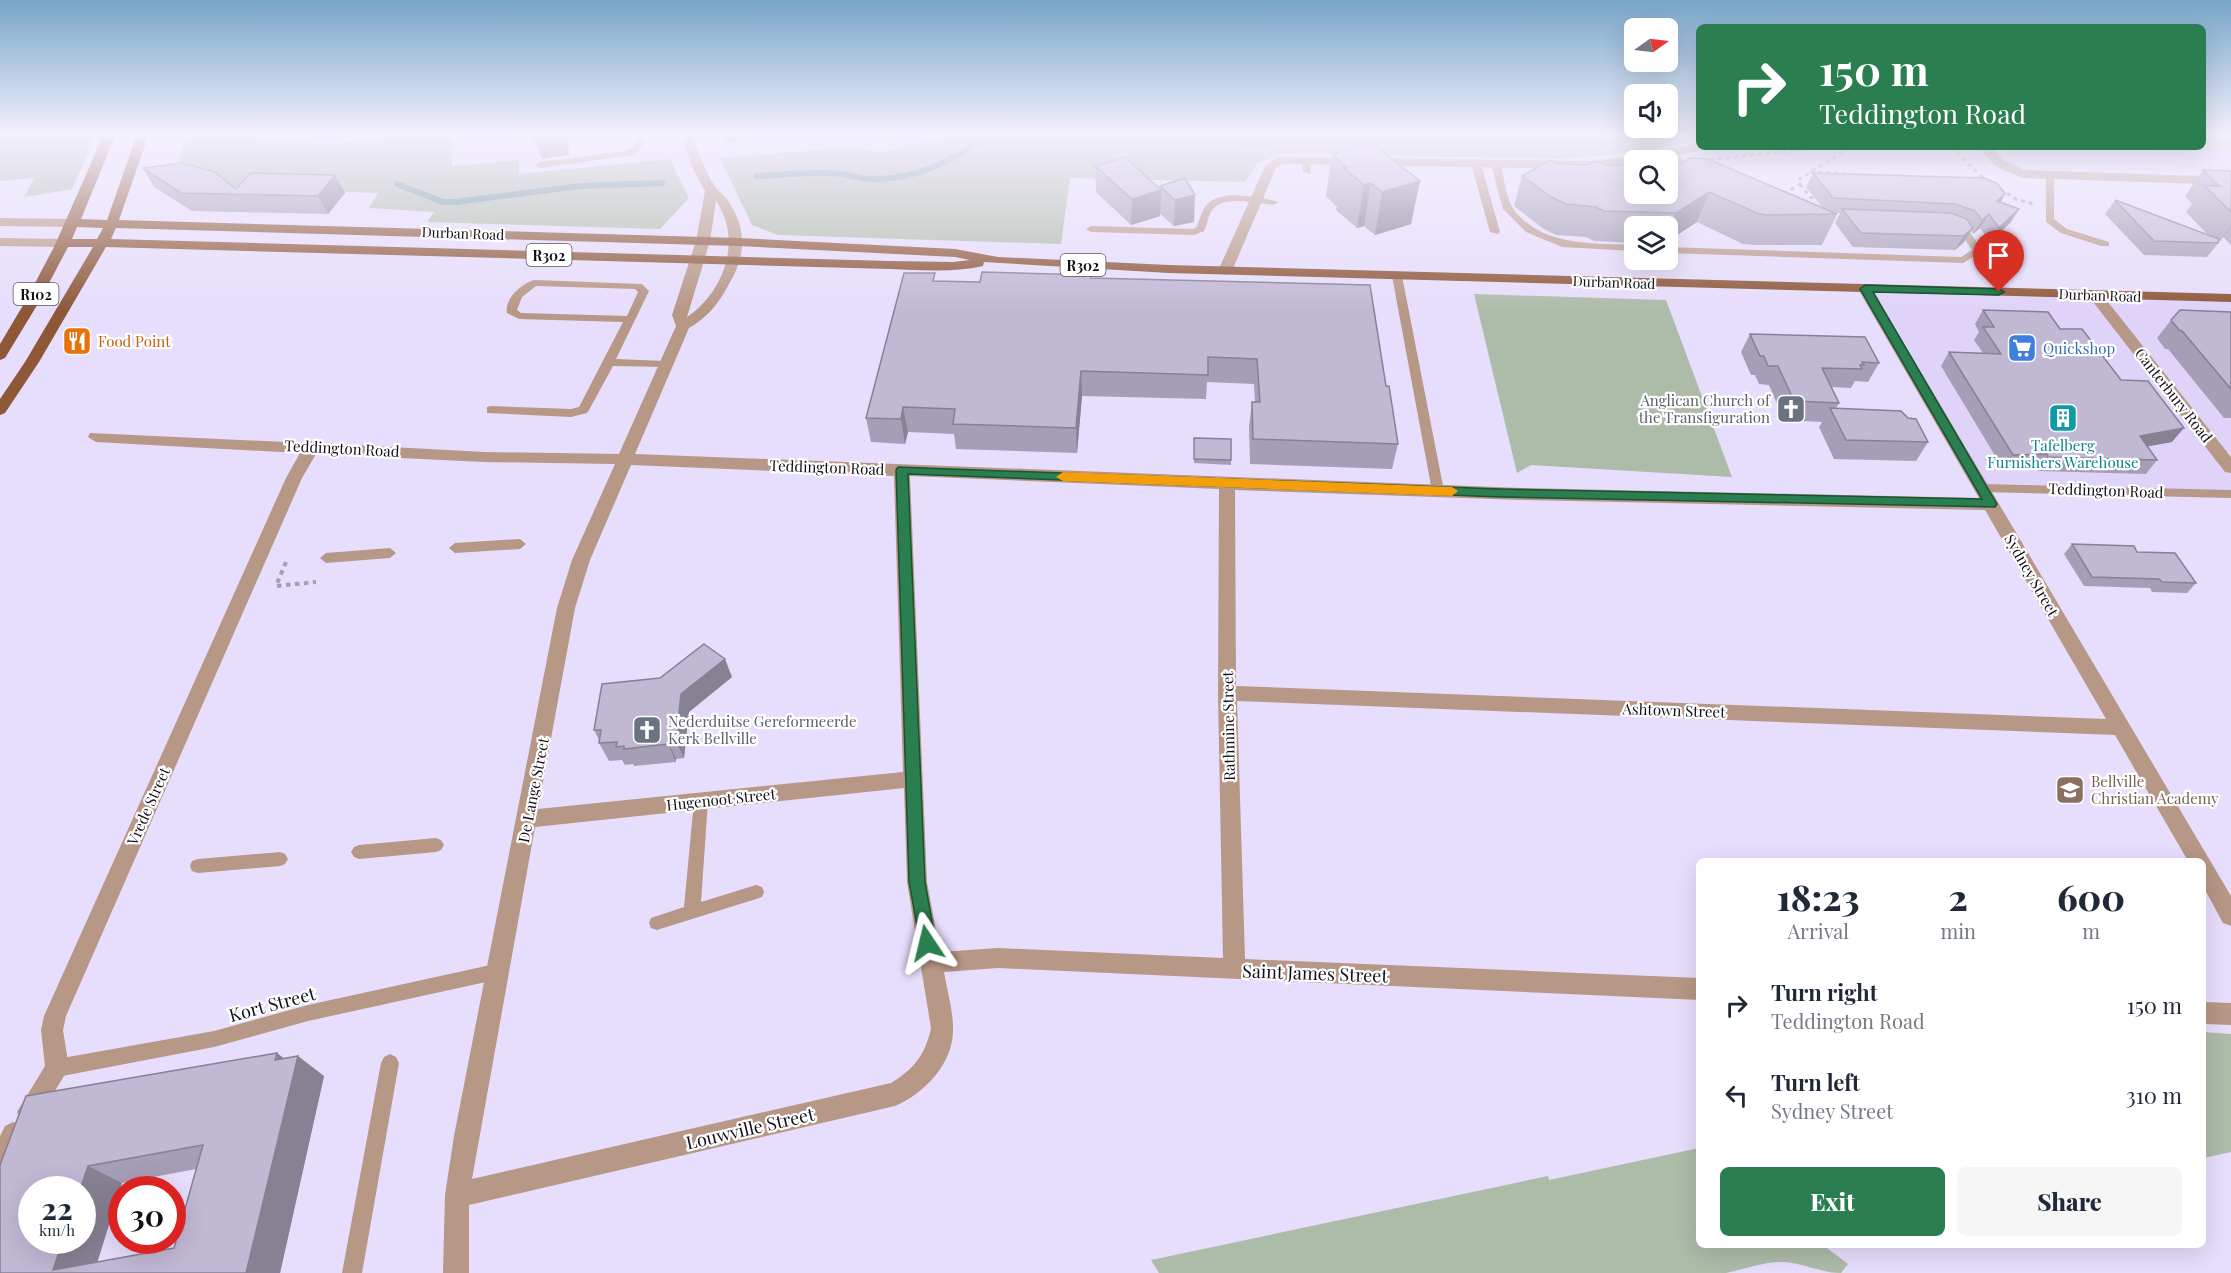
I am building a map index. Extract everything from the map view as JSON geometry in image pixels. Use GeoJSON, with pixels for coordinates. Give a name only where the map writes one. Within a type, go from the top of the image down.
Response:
{"type":"FeatureCollection","features":[{"type":"Feature","properties":{"kind":"main road","name":"R102"},"geometry":{"type":"LineString","coordinates":[[0,355],[30,307],[85,193]]}},
{"type":"Feature","properties":{"kind":"main road","name":"R102"},"geometry":{"type":"LineString","coordinates":[[0,410],[32,362],[102,243],[122,193]]}},
{"type":"Feature","properties":{"kind":"main road","name":"Durban Road"},"geometry":{"type":"LineString","coordinates":[[72,223],[739,242],[955,253],[998,261],[1226,271],[2231,298]]}},
{"type":"Feature","properties":{"kind":"main road","name":"Durban Road"},"geometry":{"type":"LineString","coordinates":[[62,243],[953,266],[998,261]]}},
{"type":"Feature","properties":{"kind":"street","name":"De Lange Street"},"geometry":{"type":"LineString","coordinates":[[683,326],[679,315],[703,241],[711,193]]}},
{"type":"Feature","properties":{"kind":"street"},"geometry":{"type":"LineString","coordinates":[[714,193],[721,199],[737,230],[739,242]]}},
{"type":"Feature","properties":{"kind":"street"},"geometry":{"type":"LineString","coordinates":[[1226,271],[1258,193]]}},
{"type":"Feature","properties":{"kind":"street","name":"Durban Road"},"geometry":{"type":"LineString","coordinates":[[0,222],[72,223]]}},
{"type":"Feature","properties":{"kind":"street","name":"Durban Road"},"geometry":{"type":"LineString","coordinates":[[0,242],[62,243]]}},
{"type":"Feature","properties":{"kind":"street","name":"De Lange Street"},"geometry":{"type":"LineString","coordinates":[[456,1273],[457,1195],[465,1136],[495,972],[528,819],[572,587],[624,459],[683,326],[701,316],[735,261],[739,242]]}},
{"type":"Feature","properties":{"kind":"street","name":"Sydney Street"},"geometry":{"type":"LineString","coordinates":[[1865,289],[2197,858]]}},
{"type":"Feature","properties":{"kind":"street","name":"Canterbury Road"},"geometry":{"type":"LineString","coordinates":[[2096,295],[2225,453],[2231,468]]}},
{"type":"Feature","properties":{"kind":"street","name":"Teddington Road"},"geometry":{"type":"LineString","coordinates":[[96,437],[312,446],[484,457],[624,459],[1227,484],[1991,504]]}},
{"type":"Feature","properties":{"kind":"street","name":"Vrede Street"},"geometry":{"type":"LineString","coordinates":[[57,1068],[52,1030],[55,1016],[280,509],[312,446]]}},
{"type":"Feature","properties":{"kind":"street","name":"Louwville Street"},"geometry":{"type":"LineString","coordinates":[[457,1195],[895,1094],[920,1078],[930,1066],[941,1041],[942,1028],[917,882],[902,470]]}},
{"type":"Feature","properties":{"kind":"street","name":"Rathmine Street"},"geometry":{"type":"LineString","coordinates":[[1227,484],[1227,693],[1234,969]]}},
{"type":"Feature","properties":{"kind":"street","name":"Ashtown Street"},"geometry":{"type":"LineString","coordinates":[[1227,693],[2121,727]]}},
{"type":"Feature","properties":{"kind":"street","name":"Hugenoot Street"},"geometry":{"type":"LineString","coordinates":[[528,819],[914,779]]}},
{"type":"Feature","properties":{"kind":"street"},"geometry":{"type":"LineString","coordinates":[[2206,872],[2231,916]]}},
{"type":"Feature","properties":{"kind":"street","name":"Saint James Street"},"geometry":{"type":"LineString","coordinates":[[931,963],[998,958],[1696,989]]}},
{"type":"Feature","properties":{"kind":"street"},"geometry":{"type":"LineString","coordinates":[[2206,1012],[2231,1014]]}},
{"type":"Feature","properties":{"kind":"street"},"geometry":{"type":"LineString","coordinates":[[0,1164],[6,1137],[57,1068]]}},
{"type":"Feature","properties":{"kind":"lane"},"geometry":{"type":"LineString","coordinates":[[1484,193],[1495,232]]}},
{"type":"Feature","properties":{"kind":"lane"},"geometry":{"type":"LineString","coordinates":[[1504,193],[1508,209],[1529,230],[1562,244],[1624,247]]}},
{"type":"Feature","properties":{"kind":"lane"},"geometry":{"type":"LineString","coordinates":[[2049,193],[2049,220],[2064,231],[2104,244]]}},
{"type":"Feature","properties":{"kind":"lane"},"geometry":{"type":"LineString","coordinates":[[1091,229],[1194,232],[1201,230],[1208,210],[1213,204],[1240,197],[1274,202]]}},
{"type":"Feature","properties":{"kind":"lane"},"geometry":{"type":"LineString","coordinates":[[1678,250],[1963,260],[1978,251],[1963,229],[1944,222]]}},
{"type":"Feature","properties":{"kind":"lane"},"geometry":{"type":"LineString","coordinates":[[1397,276],[1438,491]]}},
{"type":"Feature","properties":{"kind":"lane"},"geometry":{"type":"LineString","coordinates":[[490,410],[571,413],[583,410],[644,291],[638,286],[631,285],[534,283],[526,286],[519,294],[511,311],[519,315],[629,319]]}},
{"type":"Feature","properties":{"kind":"lane"},"geometry":{"type":"LineString","coordinates":[[609,362],[665,364]]}},
{"type":"Feature","properties":{"kind":"lane","name":"Teddington Road"},"geometry":{"type":"LineString","coordinates":[[1981,488],[2231,494]]}},
{"type":"Feature","properties":{"kind":"lane"},"geometry":{"type":"LineString","coordinates":[[455,548],[520,544]]}},
{"type":"Feature","properties":{"kind":"lane"},"geometry":{"type":"LineString","coordinates":[[326,558],[390,553]]}},
{"type":"Feature","properties":{"kind":"lane"},"geometry":{"type":"LineString","coordinates":[[692,912],[701,801]]}},
{"type":"Feature","properties":{"kind":"lane"},"geometry":{"type":"LineString","coordinates":[[359,852],[436,845]]}},
{"type":"Feature","properties":{"kind":"lane"},"geometry":{"type":"LineString","coordinates":[[198,866],[280,859]]}},
{"type":"Feature","properties":{"kind":"lane"},"geometry":{"type":"LineString","coordinates":[[657,923],[756,892]]}},
{"type":"Feature","properties":{"kind":"lane","name":"Kort Street"},"geometry":{"type":"LineString","coordinates":[[57,1068],[214,1039],[308,1013],[495,972]]}},
{"type":"Feature","properties":{"kind":"lane"},"geometry":{"type":"LineString","coordinates":[[352,1273],[390,1063]]}},
{"type":"Feature","properties":{"kind":"path"},"geometry":{"type":"LineString","coordinates":[[1777,198],[1785,193]]}},
{"type":"Feature","properties":{"kind":"path"},"geometry":{"type":"LineString","coordinates":[[1807,193],[1810,197],[1827,203]]}},
{"type":"Feature","properties":{"kind":"path"},"geometry":{"type":"LineString","coordinates":[[286,562],[276,586],[316,582]]}},
{"type":"Feature","properties":{"kind":"shaded area"},"geometry":{"type":"Polygon","coordinates":[[[1869,290],[2231,300],[2231,452],[2217,452],[2231,470],[2231,492],[1982,485],[1869,290]]]}},
{"type":"Feature","properties":{"kind":"green space"},"geometry":{"type":"Polygon","coordinates":[[[26,193],[46,193],[24,197],[26,193]]]}},
{"type":"Feature","properties":{"kind":"green space"},"geometry":{"type":"Polygon","coordinates":[[[378,193],[687,193],[689,198],[660,229],[427,222],[434,212],[369,208],[378,193]]]}},
{"type":"Feature","properties":{"kind":"green space"},"geometry":{"type":"Polygon","coordinates":[[[737,193],[1068,193],[1061,244],[778,235],[752,225],[737,193]]]}},
{"type":"Feature","properties":{"kind":"green space"},"geometry":{"type":"Polygon","coordinates":[[[1474,294],[1666,300],[1732,477],[1531,465],[1517,473],[1474,294]]]}},
{"type":"Feature","properties":{"kind":"green space"},"geometry":{"type":"Polygon","coordinates":[[[2206,1032],[2231,1034],[2231,1152],[2206,1158],[2206,1032]]]}},
{"type":"Feature","properties":{"kind":"green space"},"geometry":{"type":"Polygon","coordinates":[[[1696,1149],[1696,1248],[1827,1248],[1848,1264],[1841,1273],[1774,1262],[1726,1273],[1159,1273],[1151,1260],[1548,1176],[1549,1180],[1696,1149]]]}},
{"type":"Feature","properties":{"kind":"building"},"geometry":{"type":"Polygon","coordinates":[[[200,193],[320,193],[318,196],[200,193]]]}},
{"type":"Feature","properties":{"kind":"building"},"geometry":{"type":"Polygon","coordinates":[[[1126,193],[1150,193],[1132,199],[1126,193]]]}},
{"type":"Feature","properties":{"kind":"building"},"geometry":{"type":"Polygon","coordinates":[[[1168,193],[1195,195],[1175,200],[1168,193]]]}},
{"type":"Feature","properties":{"kind":"building"},"geometry":{"type":"Polygon","coordinates":[[[1547,193],[1624,193],[1624,204],[1678,204],[1678,193],[1707,193],[1676,213],[1604,211],[1596,207],[1566,204],[1547,193]]]}},
{"type":"Feature","properties":{"kind":"building"},"geometry":{"type":"Polygon","coordinates":[[[1712,193],[1789,193],[1837,214],[1766,215],[1712,193]]]}},
{"type":"Feature","properties":{"kind":"building"},"geometry":{"type":"Polygon","coordinates":[[[1829,193],[2005,193],[1997,201],[2019,209],[1999,228],[1989,214],[1982,220],[1975,211],[1955,204],[1833,198],[1829,193]]]}},
{"type":"Feature","properties":{"kind":"building"},"geometry":{"type":"Polygon","coordinates":[[[2212,193],[2231,193],[2231,212],[2212,193]]]}},
{"type":"Feature","properties":{"kind":"building"},"geometry":{"type":"Polygon","coordinates":[[[2115,200],[2219,239],[2218,243],[2154,241],[2115,200]]]}},
{"type":"Feature","properties":{"kind":"building"},"geometry":{"type":"Polygon","coordinates":[[[1842,209],[1951,213],[1967,219],[1973,228],[1963,236],[1861,233],[1842,209]]]}},
{"type":"Feature","properties":{"kind":"building"},"geometry":{"type":"Polygon","coordinates":[[[982,272],[1091,275],[1091,278],[1370,285],[1398,444],[1253,439],[1252,402],[1260,402],[1257,359],[1208,357],[1208,375],[1081,371],[1076,428],[953,424],[955,409],[903,407],[901,419],[866,418],[904,273],[935,273],[933,281],[980,282],[982,272]]]}},
{"type":"Feature","properties":{"kind":"building","name":"Tafelberg Furnishers Warehouse"},"geometry":{"type":"Polygon","coordinates":[[[1983,310],[2048,312],[2060,329],[2082,329],[2121,380],[2148,381],[2184,428],[2140,436],[2157,460],[2048,457],[2047,454],[2013,455],[1949,352],[2001,354],[1983,327],[1994,327],[1983,310]]]}},
{"type":"Feature","properties":{"kind":"building"},"geometry":{"type":"Polygon","coordinates":[[[2180,310],[2231,312],[2231,389],[2171,320],[2180,310]]]}},
{"type":"Feature","properties":{"kind":"building"},"geometry":{"type":"Polygon","coordinates":[[[1750,334],[1865,337],[1879,363],[1862,362],[1864,365],[1860,365],[1862,369],[1822,368],[1839,403],[1794,401],[1778,366],[1768,366],[1764,356],[1760,356],[1750,334]]]}},
{"type":"Feature","properties":{"kind":"building"},"geometry":{"type":"Polygon","coordinates":[[[1830,408],[1901,411],[1908,418],[1916,419],[1928,442],[1846,440],[1830,408]]]}},
{"type":"Feature","properties":{"kind":"building"},"geometry":{"type":"Polygon","coordinates":[[[1194,438],[1231,439],[1231,460],[1194,459],[1194,438]]]}},
{"type":"Feature","properties":{"kind":"building"},"geometry":{"type":"Polygon","coordinates":[[[2072,544],[2134,546],[2137,552],[2175,553],[2196,583],[2162,582],[2159,579],[2092,577],[2072,544]]]}},
{"type":"Feature","properties":{"kind":"building"},"geometry":{"type":"Polygon","coordinates":[[[704,644],[725,659],[681,694],[676,741],[624,749],[624,746],[616,747],[617,742],[599,743],[601,730],[594,730],[602,684],[660,678],[704,644]]]}},
{"type":"Feature","properties":{"kind":"building"},"geometry":{"type":"Polygon","coordinates":[[[277,1053],[275,1060],[298,1056],[246,1273],[0,1273],[0,1165],[26,1096],[277,1053]],[[203,1145],[88,1166],[85,1176],[18,1176],[18,1254],[58,1254],[53,1270],[141,1254],[186,1254],[186,1205],[203,1145]]]}},
{"type":"Feature","properties":{"kind":"waterway"},"geometry":{"type":"LineString","coordinates":[[421,193],[443,202],[523,193]]}},
{"type":"Feature","properties":{"kind":"slow traffic"},"geometry":{"type":"LineString","coordinates":[[1063,477],[1452,491]]}},
{"type":"Feature","properties":{"kind":"place","name":"Food Point"},"geometry":{"type":"Point","coordinates":[77,341]}},
{"type":"Feature","properties":{"kind":"place","name":"Quickshop"},"geometry":{"type":"Point","coordinates":[2022,348]}},
{"type":"Feature","properties":{"kind":"place","name":"Anglican Church of the Transfiguration"},"geometry":{"type":"Point","coordinates":[1791,409]}},
{"type":"Feature","properties":{"kind":"place","name":"Tafelberg Furnishers Warehouse"},"geometry":{"type":"Point","coordinates":[2063,418]}},
{"type":"Feature","properties":{"kind":"place","name":"Nederduitse Gereformeerde Kerk Bellville"},"geometry":{"type":"Point","coordinates":[647,730]}},
{"type":"Feature","properties":{"kind":"place","name":"Bellville Christian Academy"},"geometry":{"type":"Point","coordinates":[2070,790]}},
{"type":"Feature","properties":{"kind":"route"},"geometry":{"type":"LineString","coordinates":[[927,943],[917,882],[902,470],[1500,493],[1991,504],[1865,289],[1999,292]]}}]}
